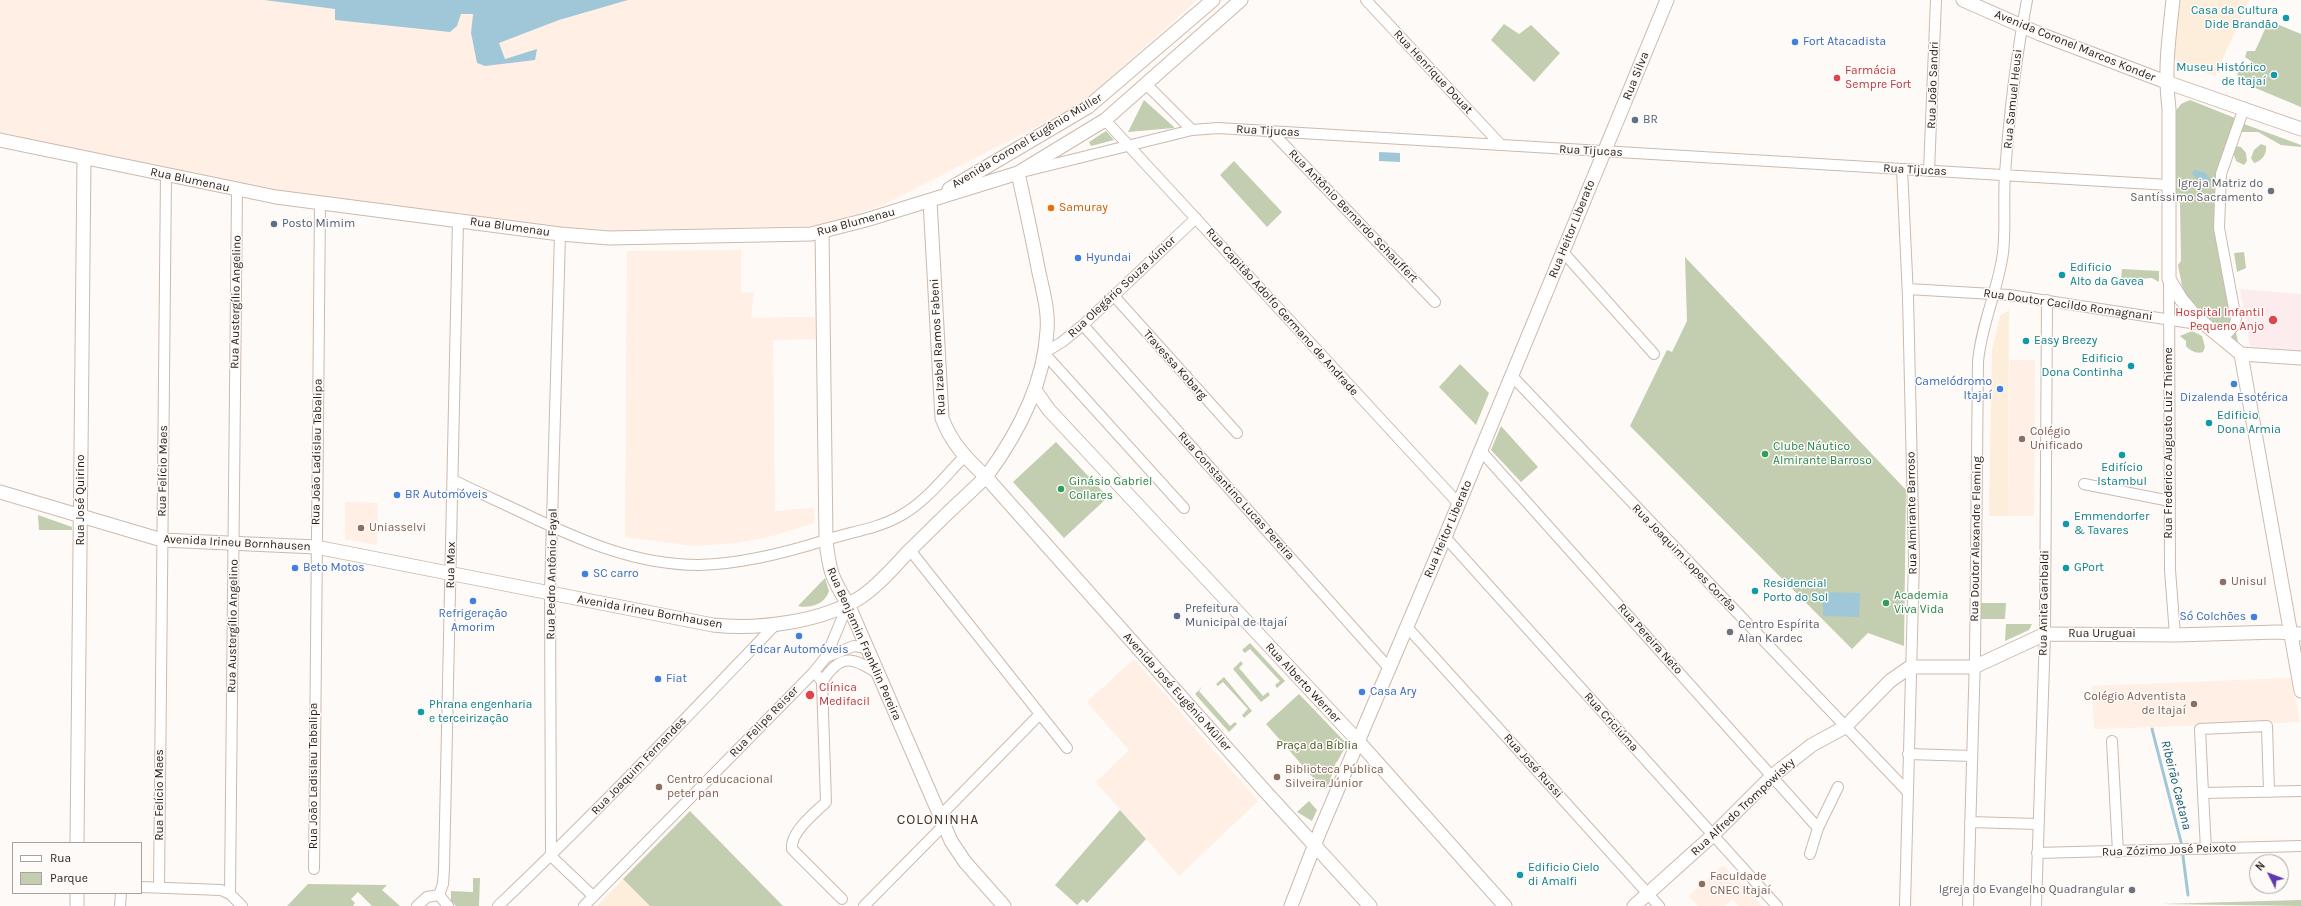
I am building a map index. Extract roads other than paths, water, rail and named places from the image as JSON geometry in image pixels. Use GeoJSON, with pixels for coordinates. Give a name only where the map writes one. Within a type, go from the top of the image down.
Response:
{"type":"FeatureCollection","features":[{"type":"Feature","properties":{"kind":"main road","name":"Avenida Coronel Eugênio Müller"},"geometry":{"type":"LineString","coordinates":[[930,201],[1088,107],[1213,0]]}},
{"type":"Feature","properties":{"kind":"main road","name":"Avenida Coronel Eugênio Müller"},"geometry":{"type":"LineString","coordinates":[[1018,173],[1105,120],[1241,0]]}},
{"type":"Feature","properties":{"kind":"main road","name":"Rua Silva"},"geometry":{"type":"LineString","coordinates":[[1605,151],[1667,0]]}},
{"type":"Feature","properties":{"kind":"main road","name":"Avenida Coronel Marcos Konder"},"geometry":{"type":"LineString","coordinates":[[1963,0],[2022,25],[2221,103],[2244,108],[2301,129]]}},
{"type":"Feature","properties":{"kind":"main road","name":"Rua Frederico Augusto Luiz Thieme"},"geometry":{"type":"LineString","coordinates":[[2169,279],[2169,109],[2166,82],[2166,53],[2173,0]]}},
{"type":"Feature","properties":{"kind":"main road","name":"Rua Blumenau"},"geometry":{"type":"LineString","coordinates":[[0,140],[238,190],[320,203],[560,234],[625,238],[795,236],[822,232],[930,201],[1018,173]]}},
{"type":"Feature","properties":{"kind":"main road","name":"Rua Heitor Liberato"},"geometry":{"type":"LineString","coordinates":[[1291,906],[1314,846],[1459,504],[1605,151]]}},
{"type":"Feature","properties":{"kind":"main road","name":"Rua José Quirino"},"geometry":{"type":"LineString","coordinates":[[77,842],[84,158]]}},
{"type":"Feature","properties":{"kind":"main road","name":"Avenida Irineu Bornhausen"},"geometry":{"type":"LineString","coordinates":[[0,492],[162,540],[316,547],[451,572],[714,625],[738,626],[777,623],[816,616],[848,604],[872,589],[986,477],[995,464],[1035,390],[1044,353],[1047,330],[1045,302],[1018,173]]}},
{"type":"Feature","properties":{"kind":"main road","name":"Rua Izabel Ramos Fabeni"},"geometry":{"type":"LineString","coordinates":[[930,201],[942,418],[949,438],[964,457],[986,477]]}},
{"type":"Feature","properties":{"kind":"main road","name":"Rua Benjamin Franklin Pereira"},"geometry":{"type":"LineString","coordinates":[[822,232],[826,540],[829,569],[836,585],[848,604],[951,841],[965,862],[1004,906]]}},
{"type":"Feature","properties":{"kind":"main road"},"geometry":{"type":"LineString","coordinates":[[2169,279],[2184,304],[2204,325],[2241,354],[2301,358]]}},
{"type":"Feature","properties":{"kind":"main road"},"geometry":{"type":"LineString","coordinates":[[2241,354],[2296,633],[2301,691]]}},
{"type":"Feature","properties":{"kind":"main road","name":"Rua Alberto Werner"},"geometry":{"type":"LineString","coordinates":[[1035,390],[1054,415],[1358,741],[1505,906]]}},
{"type":"Feature","properties":{"kind":"main road","name":"Avenida José Eugênio Müller"},"geometry":{"type":"LineString","coordinates":[[986,477],[1314,846],[1370,906]]}},
{"type":"Feature","properties":{"kind":"main road","name":"Rua Uruguai"},"geometry":{"type":"LineString","coordinates":[[1910,667],[1974,667],[2045,634],[2175,635],[2296,633]]}},
{"type":"Feature","properties":{"kind":"main road","name":"Rua Alfredo Trompowisky"},"geometry":{"type":"LineString","coordinates":[[1634,906],[1713,835],[1772,776],[1812,745],[1845,727],[1890,681],[1910,667]]}},
{"type":"Feature","properties":{"kind":"main road"},"geometry":{"type":"LineString","coordinates":[[77,894],[77,906]]}},
{"type":"Feature","properties":{"kind":"street","name":"Rua Henrique Douat"},"geometry":{"type":"LineString","coordinates":[[1366,0],[1501,145]]}},
{"type":"Feature","properties":{"kind":"street","name":"Rua João Sandri"},"geometry":{"type":"LineString","coordinates":[[1929,171],[1936,0]]}},
{"type":"Feature","properties":{"kind":"street","name":"Rua Samuel Heusi"},"geometry":{"type":"LineString","coordinates":[[2005,175],[2022,25],[2027,0]]}},
{"type":"Feature","properties":{"kind":"street"},"geometry":{"type":"LineString","coordinates":[[1146,84],[1192,130]]}},
{"type":"Feature","properties":{"kind":"street"},"geometry":{"type":"LineString","coordinates":[[2216,334],[2224,335],[2230,331],[2236,319],[2219,228],[2221,174],[2244,108]]}},
{"type":"Feature","properties":{"kind":"street","name":"Rua Capitão Adolfo Germano de Andrade"},"geometry":{"type":"LineString","coordinates":[[1105,120],[1459,504]]}},
{"type":"Feature","properties":{"kind":"street","name":"Rua Tijucas"},"geometry":{"type":"LineString","coordinates":[[1018,173],[1192,130],[1218,128],[2169,185]]}},
{"type":"Feature","properties":{"kind":"street","name":"Rua Antônio Bernardo Schauffert"},"geometry":{"type":"LineString","coordinates":[[1271,131],[1435,302]]}},
{"type":"Feature","properties":{"kind":"street","name":"Rua Almirante Barroso"},"geometry":{"type":"LineString","coordinates":[[1902,169],[1908,289],[1914,560],[1910,667],[1905,906]]}},
{"type":"Feature","properties":{"kind":"street","name":"Rua Felício Maes"},"geometry":{"type":"LineString","coordinates":[[159,887],[166,175]]}},
{"type":"Feature","properties":{"kind":"street","name":"Rua Doutor Alexandre Fleming"},"geometry":{"type":"LineString","coordinates":[[1968,906],[1974,667],[1978,362],[1979,348],[1994,294],[2003,247],[2005,175]]}},
{"type":"Feature","properties":{"kind":"street","name":"Rua Austergílio Angelino"},"geometry":{"type":"LineString","coordinates":[[230,894],[238,190]]}},
{"type":"Feature","properties":{"kind":"street","name":"Rua João Ladislau Tabalipa"},"geometry":{"type":"LineString","coordinates":[[314,869],[320,203]]}},
{"type":"Feature","properties":{"kind":"street","name":"Rua Olegário Souza Júnior"},"geometry":{"type":"LineString","coordinates":[[1044,353],[1062,342],[1083,325],[1196,218]]}},
{"type":"Feature","properties":{"kind":"street","name":"Rua Max"},"geometry":{"type":"LineString","coordinates":[[439,895],[443,884],[444,869],[458,220]]}},
{"type":"Feature","properties":{"kind":"street","name":"Rua Pedro Antônio Fayal"},"geometry":{"type":"LineString","coordinates":[[551,856],[550,593],[560,234]]}},
{"type":"Feature","properties":{"kind":"street"},"geometry":{"type":"LineString","coordinates":[[1563,252],[1654,354]]}},
{"type":"Feature","properties":{"kind":"street","name":"Rua Frederico Augusto Luiz Thieme"},"geometry":{"type":"LineString","coordinates":[[2169,279],[2170,570],[2175,635]]}},
{"type":"Feature","properties":{"kind":"street","name":"Rua Doutor Cacildo Romagnani"},"geometry":{"type":"LineString","coordinates":[[1908,289],[1994,294],[2047,300],[2204,325]]}},
{"type":"Feature","properties":{"kind":"street","name":"Travessa Kobarg"},"geometry":{"type":"LineString","coordinates":[[1114,296],[1237,433]]}},
{"type":"Feature","properties":{"kind":"street","name":"Rua Anita Garibaldi"},"geometry":{"type":"LineString","coordinates":[[2036,906],[2037,824],[2045,634],[2047,300]]}},
{"type":"Feature","properties":{"kind":"street","name":"Rua Constantino Lucas Pereira"},"geometry":{"type":"LineString","coordinates":[[1083,325],[1389,668]]}},
{"type":"Feature","properties":{"kind":"street"},"geometry":{"type":"LineString","coordinates":[[1044,353],[1184,508]]}},
{"type":"Feature","properties":{"kind":"street","name":"Rua Joaquim Lopes Corrêa"},"geometry":{"type":"LineString","coordinates":[[1512,376],[1907,791]]}},
{"type":"Feature","properties":{"kind":"street","name":"Rua Pereira Neto"},"geometry":{"type":"LineString","coordinates":[[1481,451],[1818,828]]}},
{"type":"Feature","properties":{"kind":"street"},"geometry":{"type":"LineString","coordinates":[[452,480],[552,528],[609,550],[635,558],[698,565],[726,563],[763,557],[875,527],[900,516],[927,497],[964,457]]}},
{"type":"Feature","properties":{"kind":"street"},"geometry":{"type":"LineString","coordinates":[[2084,484],[2170,501]]}},
{"type":"Feature","properties":{"kind":"street","name":"Rua Criciúma"},"geometry":{"type":"LineString","coordinates":[[1445,537],[1777,906]]}},
{"type":"Feature","properties":{"kind":"street"},"geometry":{"type":"LineString","coordinates":[[910,550],[1067,748]]}},
{"type":"Feature","properties":{"kind":"street","name":"Rua Felipe Reiser"},"geometry":{"type":"LineString","coordinates":[[584,906],[813,673],[826,657],[848,604]]}},
{"type":"Feature","properties":{"kind":"street","name":"Rua Joaquim Fernandes"},"geometry":{"type":"LineString","coordinates":[[498,906],[551,856],[777,623]]}},
{"type":"Feature","properties":{"kind":"street","name":"Rua José Russi"},"geometry":{"type":"LineString","coordinates":[[1407,627],[1659,906]]}},
{"type":"Feature","properties":{"kind":"street","name":"Rua Felipe Reiser"},"geometry":{"type":"LineString","coordinates":[[826,657],[854,646],[867,648]]}},
{"type":"Feature","properties":{"kind":"street"},"geometry":{"type":"LineString","coordinates":[[822,682],[834,665],[841,661],[860,662],[877,673]]}},
{"type":"Feature","properties":{"kind":"street"},"geometry":{"type":"LineString","coordinates":[[813,673],[818,676],[822,682],[826,802],[797,833],[792,844],[796,854],[842,899]]}},
{"type":"Feature","properties":{"kind":"street"},"geometry":{"type":"LineString","coordinates":[[864,906],[1040,714]]}},
{"type":"Feature","properties":{"kind":"street"},"geometry":{"type":"LineString","coordinates":[[2206,849],[2200,728],[2267,726],[2269,792]]}},
{"type":"Feature","properties":{"kind":"street"},"geometry":{"type":"LineString","coordinates":[[2112,741],[2118,852]]}},
{"type":"Feature","properties":{"kind":"street"},"geometry":{"type":"LineString","coordinates":[[1908,754],[1972,756]]}},
{"type":"Feature","properties":{"kind":"street"},"geometry":{"type":"LineString","coordinates":[[1810,854],[1818,828],[1838,787]]}},
{"type":"Feature","properties":{"kind":"street"},"geometry":{"type":"LineString","coordinates":[[2203,794],[2301,791]]}},
{"type":"Feature","properties":{"kind":"street"},"geometry":{"type":"LineString","coordinates":[[1970,822],[2037,824]]}},
{"type":"Feature","properties":{"kind":"street","name":"Rua Zózimo José Peixoto"},"geometry":{"type":"LineString","coordinates":[[2037,853],[2301,846]]}},
{"type":"Feature","properties":{"kind":"street"},"geometry":{"type":"LineString","coordinates":[[551,856],[593,896]]}},
{"type":"Feature","properties":{"kind":"street"},"geometry":{"type":"LineString","coordinates":[[142,887],[221,890],[230,894],[242,906]]}},
{"type":"Feature","properties":{"kind":"street"},"geometry":{"type":"LineString","coordinates":[[120,894],[120,906]]}},
{"type":"Feature","properties":{"kind":"street"},"geometry":{"type":"LineString","coordinates":[[417,906],[427,897],[439,895],[448,906]]}},
{"type":"Feature","properties":{"kind":"water"},"geometry":{"type":"Polygon","coordinates":[[[264,0],[628,0],[559,20],[499,43],[505,59],[537,49],[535,60],[485,66],[477,63],[471,33],[473,14],[461,14],[457,26],[450,32],[335,20],[335,9],[264,0]]]}},
{"type":"Feature","properties":{"kind":"water"},"geometry":{"type":"Polygon","coordinates":[[[1379,152],[1400,153],[1400,162],[1379,161],[1379,152]]]}},
{"type":"Feature","properties":{"kind":"water"},"geometry":{"type":"Polygon","coordinates":[[[2195,170],[2206,173],[2211,181],[2203,182],[2198,180],[2192,173],[2195,170]]]}},
{"type":"Feature","properties":{"kind":"water"},"geometry":{"type":"Polygon","coordinates":[[[1823,592],[1860,593],[1859,617],[1823,616],[1823,592]]]}},
{"type":"Feature","properties":{"kind":"waterway","name":"Ribeirão Caetana"},"geometry":{"type":"LineString","coordinates":[[2152,729],[2182,846]]}},
{"type":"Feature","properties":{"kind":"waterway","name":"Ribeirão Caetana"},"geometry":{"type":"LineString","coordinates":[[2183,856],[2188,895]]}},
{"type":"Feature","properties":{"kind":"place","name":"Casa da Cultura Dide Brandão"},"geometry":{"type":"Point","coordinates":[2286,18]}},
{"type":"Feature","properties":{"kind":"place","name":"Fort Atacadista"},"geometry":{"type":"Point","coordinates":[1795,42]}},
{"type":"Feature","properties":{"kind":"place","name":"Museu Histórico de Itajaí"},"geometry":{"type":"Point","coordinates":[2274,75]}},
{"type":"Feature","properties":{"kind":"place","name":"Farmácia Sempre Fort"},"geometry":{"type":"Point","coordinates":[1837,78]}},
{"type":"Feature","properties":{"kind":"place","name":"BR"},"geometry":{"type":"Point","coordinates":[1635,120]}},
{"type":"Feature","properties":{"kind":"place","name":"Igreja Matriz do Santíssimo Sacramento"},"geometry":{"type":"Point","coordinates":[2271,191]}},
{"type":"Feature","properties":{"kind":"place","name":"Samuray"},"geometry":{"type":"Point","coordinates":[1051,208]}},
{"type":"Feature","properties":{"kind":"place","name":"Posto Mimim"},"geometry":{"type":"Point","coordinates":[274,224]}},
{"type":"Feature","properties":{"kind":"place","name":"Hyundai"},"geometry":{"type":"Point","coordinates":[1078,258]}},
{"type":"Feature","properties":{"kind":"place","name":"Edificio Alto da Gavea"},"geometry":{"type":"Point","coordinates":[2062,275]}},
{"type":"Feature","properties":{"kind":"place","name":"Hospital Infantil Pequeno Anjo"},"geometry":{"type":"Point","coordinates":[2273,320]}},
{"type":"Feature","properties":{"kind":"place","name":"Easy Breezy"},"geometry":{"type":"Point","coordinates":[2026,341]}},
{"type":"Feature","properties":{"kind":"place","name":"Edificio Dona Continha"},"geometry":{"type":"Point","coordinates":[2131,366]}},
{"type":"Feature","properties":{"kind":"place","name":"Dizalenda Esotérica"},"geometry":{"type":"Point","coordinates":[2234,384]}},
{"type":"Feature","properties":{"kind":"place","name":"Camelódromo Itajaí"},"geometry":{"type":"Point","coordinates":[2000,389]}},
{"type":"Feature","properties":{"kind":"place","name":"Edificio Dona Armia"},"geometry":{"type":"Point","coordinates":[2209,423]}},
{"type":"Feature","properties":{"kind":"place","name":"Colégio Unificado"},"geometry":{"type":"Point","coordinates":[2022,439]}},
{"type":"Feature","properties":{"kind":"place","name":"Clube Náutico Almirante Barroso"},"geometry":{"type":"Point","coordinates":[1765,454]}},
{"type":"Feature","properties":{"kind":"place","name":"Edifício Istambul"},"geometry":{"type":"Point","coordinates":[2122,455]}},
{"type":"Feature","properties":{"kind":"place","name":"Ginásio Gabriel Collares"},"geometry":{"type":"Point","coordinates":[1061,489]}},
{"type":"Feature","properties":{"kind":"place","name":"BR Automóveis"},"geometry":{"type":"Point","coordinates":[397,495]}},
{"type":"Feature","properties":{"kind":"place","name":"Emmendorfer & Tavares"},"geometry":{"type":"Point","coordinates":[2066,524]}},
{"type":"Feature","properties":{"kind":"place","name":"Uniasselvi"},"geometry":{"type":"Point","coordinates":[361,528]}},
{"type":"Feature","properties":{"kind":"place","name":"Beto Motos"},"geometry":{"type":"Point","coordinates":[295,568]}},
{"type":"Feature","properties":{"kind":"place","name":"GPort"},"geometry":{"type":"Point","coordinates":[2066,568]}},
{"type":"Feature","properties":{"kind":"place","name":"SC carro"},"geometry":{"type":"Point","coordinates":[585,574]}},
{"type":"Feature","properties":{"kind":"place","name":"Unisul"},"geometry":{"type":"Point","coordinates":[2223,582]}},
{"type":"Feature","properties":{"kind":"place","name":"Residencial Porto do Sol"},"geometry":{"type":"Point","coordinates":[1755,591]}},
{"type":"Feature","properties":{"kind":"place","name":"Refrigeração Amorim"},"geometry":{"type":"Point","coordinates":[473,601]}},
{"type":"Feature","properties":{"kind":"place","name":"Academia Viva Vida"},"geometry":{"type":"Point","coordinates":[1886,603]}},
{"type":"Feature","properties":{"kind":"place","name":"Prefeitura Municipal de Itajaí"},"geometry":{"type":"Point","coordinates":[1177,616]}},
{"type":"Feature","properties":{"kind":"place","name":"Só Colchões"},"geometry":{"type":"Point","coordinates":[2254,617]}},
{"type":"Feature","properties":{"kind":"place","name":"Centro Espírita Alan Kardec"},"geometry":{"type":"Point","coordinates":[1730,632]}},
{"type":"Feature","properties":{"kind":"place","name":"Edcar Automóveis"},"geometry":{"type":"Point","coordinates":[799,636]}},
{"type":"Feature","properties":{"kind":"place","name":"Fiat"},"geometry":{"type":"Point","coordinates":[658,679]}},
{"type":"Feature","properties":{"kind":"place","name":"Casa Ary"},"geometry":{"type":"Point","coordinates":[1362,692]}},
{"type":"Feature","properties":{"kind":"place","name":"Clínica Medifacil"},"geometry":{"type":"Point","coordinates":[810,695]}},
{"type":"Feature","properties":{"kind":"place","name":"Colégio Adventista de Itajaí"},"geometry":{"type":"Point","coordinates":[2194,704]}},
{"type":"Feature","properties":{"kind":"place","name":"Phrana engenharia e terceirização"},"geometry":{"type":"Point","coordinates":[421,712]}},
{"type":"Feature","properties":{"kind":"place","name":"Biblioteca Pública Silveira Júnior"},"geometry":{"type":"Point","coordinates":[1277,777]}},
{"type":"Feature","properties":{"kind":"place","name":"Centro educacional peter pan"},"geometry":{"type":"Point","coordinates":[659,787]}},
{"type":"Feature","properties":{"kind":"place","name":"Edificio Cielo di Amalfi"},"geometry":{"type":"Point","coordinates":[1520,875]}},
{"type":"Feature","properties":{"kind":"place","name":"Faculdade CNEC Itajaí"},"geometry":{"type":"Point","coordinates":[1702,884]}},
{"type":"Feature","properties":{"kind":"place","name":"Igreja do Evangelho Quadrangular"},"geometry":{"type":"Point","coordinates":[2132,890]}},
{"type":"Feature","properties":{"kind":"district","name":"COLONINHA"},"geometry":{"type":"Point","coordinates":[938,820]}},
{"type":"Feature","properties":{"kind":"park label","name":"Praça da Bíblia"},"geometry":{"type":"Point","coordinates":[1317,746]}}]}
